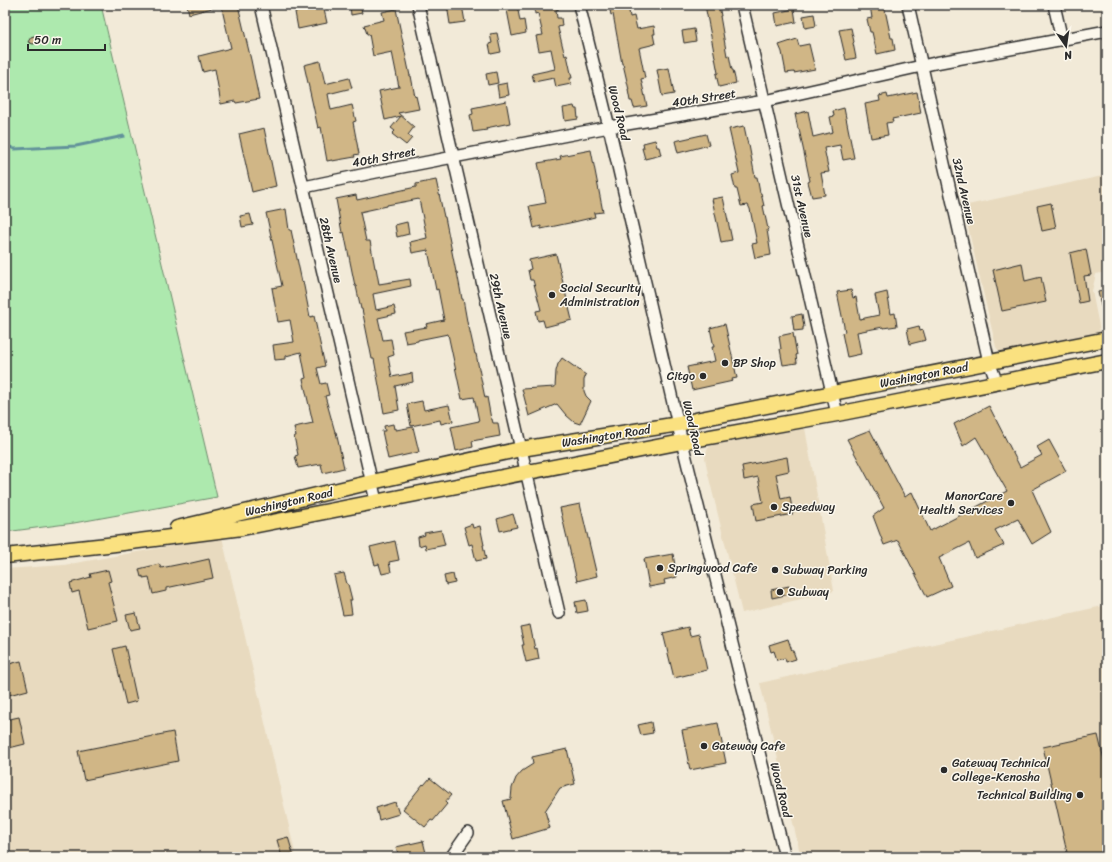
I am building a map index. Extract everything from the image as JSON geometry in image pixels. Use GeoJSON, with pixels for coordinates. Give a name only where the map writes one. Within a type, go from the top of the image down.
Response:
{"type":"FeatureCollection","features":[{"type":"Feature","properties":{"kind":"main road","name":"Washington Road"},"geometry":{"type":"LineString","coordinates":[[107,545],[372,482],[521,449],[679,424],[1107,339]]}},
{"type":"Feature","properties":{"kind":"main road"},"geometry":{"type":"LineString","coordinates":[[1062,348],[1067,369]]}},
{"type":"Feature","properties":{"kind":"main road","name":"Washington Road"},"geometry":{"type":"LineString","coordinates":[[5,556],[242,528],[1107,361]]}},
{"type":"Feature","properties":{"kind":"street","name":"28th Avenue"},"geometry":{"type":"LineString","coordinates":[[261,5],[376,502]]}},
{"type":"Feature","properties":{"kind":"street","name":"29th Avenue"},"geometry":{"type":"LineString","coordinates":[[418,5],[559,613]]}},
{"type":"Feature","properties":{"kind":"street","name":"Wood Road"},"geometry":{"type":"LineString","coordinates":[[579,5],[609,126],[682,442],[785,857]]}},
{"type":"Feature","properties":{"kind":"street","name":"31st Avenue"},"geometry":{"type":"LineString","coordinates":[[742,5],[837,414]]}},
{"type":"Feature","properties":{"kind":"street","name":"32nd Avenue"},"geometry":{"type":"LineString","coordinates":[[908,5],[989,362],[997,383]]}},
{"type":"Feature","properties":{"kind":"street"},"geometry":{"type":"LineString","coordinates":[[1054,5],[1062,40]]}},
{"type":"Feature","properties":{"kind":"street","name":"40th Street"},"geometry":{"type":"LineString","coordinates":[[304,187],[609,126],[764,101],[922,66],[1107,31]]}},
{"type":"Feature","properties":{"kind":"street"},"geometry":{"type":"LineString","coordinates":[[452,857],[468,833]]}},
{"type":"Feature","properties":{"kind":"shaded area"},"geometry":{"type":"Polygon","coordinates":[[[1107,175],[1107,272],[1096,274],[1092,291],[1101,336],[1003,354],[996,347],[963,206],[1107,175]]]}},
{"type":"Feature","properties":{"kind":"shaded area"},"geometry":{"type":"Polygon","coordinates":[[[805,428],[834,591],[742,613],[708,474],[705,458],[706,453],[708,448],[713,445],[805,428]]]}},
{"type":"Feature","properties":{"kind":"shaded area"},"geometry":{"type":"Polygon","coordinates":[[[222,537],[296,857],[5,857],[5,569],[64,565],[222,537]]]}},
{"type":"Feature","properties":{"kind":"shaded area","name":"Gateway Technical College-Kenosha"},"geometry":{"type":"Polygon","coordinates":[[[1107,605],[1107,857],[801,857],[760,683],[1107,605]]]}},
{"type":"Feature","properties":{"kind":"green space"},"geometry":{"type":"Polygon","coordinates":[[[5,5],[101,5],[217,497],[74,523],[5,532],[5,5]]]}},
{"type":"Feature","properties":{"kind":"building"},"geometry":{"type":"Polygon","coordinates":[[[187,5],[211,5],[212,8],[189,14],[187,5]]]}},
{"type":"Feature","properties":{"kind":"building"},"geometry":{"type":"Polygon","coordinates":[[[221,5],[238,5],[259,99],[221,104],[215,69],[203,72],[199,56],[231,48],[221,5]]]}},
{"type":"Feature","properties":{"kind":"building"},"geometry":{"type":"Polygon","coordinates":[[[323,5],[327,23],[298,29],[295,12],[306,10],[305,8],[323,5]]]}},
{"type":"Feature","properties":{"kind":"building"},"geometry":{"type":"Polygon","coordinates":[[[350,5],[360,5],[362,13],[351,15],[350,5]]]}},
{"type":"Feature","properties":{"kind":"building"},"geometry":{"type":"Polygon","coordinates":[[[447,5],[462,5],[465,22],[450,24],[447,5]]]}},
{"type":"Feature","properties":{"kind":"building"},"geometry":{"type":"Polygon","coordinates":[[[506,5],[517,5],[520,21],[524,20],[526,33],[512,36],[506,5]]]}},
{"type":"Feature","properties":{"kind":"building"},"geometry":{"type":"Polygon","coordinates":[[[534,5],[559,5],[559,9],[556,10],[557,18],[561,18],[562,26],[558,28],[565,56],[567,55],[572,78],[570,78],[571,84],[556,87],[554,78],[534,82],[532,74],[555,69],[551,49],[539,51],[536,36],[543,35],[538,13],[535,14],[534,5]]]}},
{"type":"Feature","properties":{"kind":"building"},"geometry":{"type":"Polygon","coordinates":[[[609,5],[628,5],[630,17],[634,16],[637,29],[654,26],[655,34],[653,34],[655,44],[639,48],[645,78],[641,79],[647,106],[634,108],[632,101],[630,101],[613,14],[611,15],[609,5]]]}},
{"type":"Feature","properties":{"kind":"building"},"geometry":{"type":"Polygon","coordinates":[[[705,5],[719,5],[727,56],[729,55],[736,83],[719,87],[716,74],[718,73],[705,5]]]}},
{"type":"Feature","properties":{"kind":"building"},"geometry":{"type":"Polygon","coordinates":[[[870,5],[884,5],[895,50],[877,54],[872,32],[870,32],[867,19],[872,18],[870,5]]]}},
{"type":"Feature","properties":{"kind":"building"},"geometry":{"type":"Polygon","coordinates":[[[396,9],[410,76],[419,109],[398,113],[414,127],[408,135],[412,138],[406,145],[392,134],[395,131],[391,128],[401,116],[385,120],[379,91],[399,87],[392,52],[373,56],[369,34],[367,34],[364,25],[384,20],[382,12],[396,9]]]}},
{"type":"Feature","properties":{"kind":"building"},"geometry":{"type":"Polygon","coordinates":[[[794,9],[796,22],[777,26],[775,13],[794,9]]]}},
{"type":"Feature","properties":{"kind":"building"},"geometry":{"type":"Polygon","coordinates":[[[814,14],[816,26],[805,28],[803,16],[814,14]]]}},
{"type":"Feature","properties":{"kind":"building"},"geometry":{"type":"Polygon","coordinates":[[[851,28],[856,58],[846,60],[839,30],[851,28]]]}},
{"type":"Feature","properties":{"kind":"building"},"geometry":{"type":"Polygon","coordinates":[[[694,29],[696,41],[684,43],[682,31],[694,29]]]}},
{"type":"Feature","properties":{"kind":"building"},"geometry":{"type":"Polygon","coordinates":[[[497,33],[501,52],[491,54],[489,44],[492,43],[490,34],[497,33]]]}},
{"type":"Feature","properties":{"kind":"building"},"geometry":{"type":"Polygon","coordinates":[[[34,36],[39,39],[37,43],[33,44],[28,42],[31,37],[34,36]]]}},
{"type":"Feature","properties":{"kind":"building"},"geometry":{"type":"Polygon","coordinates":[[[797,39],[799,46],[809,44],[815,69],[786,73],[782,52],[779,45],[797,39]]]}},
{"type":"Feature","properties":{"kind":"building"},"geometry":{"type":"Polygon","coordinates":[[[320,61],[325,84],[349,78],[352,88],[328,94],[331,110],[352,105],[356,121],[353,122],[359,154],[354,155],[355,157],[327,161],[321,127],[318,128],[304,65],[320,61]]]}},
{"type":"Feature","properties":{"kind":"building"},"geometry":{"type":"Polygon","coordinates":[[[669,68],[674,94],[662,96],[657,70],[669,68]]]}},
{"type":"Feature","properties":{"kind":"building"},"geometry":{"type":"Polygon","coordinates":[[[496,72],[498,83],[488,85],[486,74],[496,72]]]}},
{"type":"Feature","properties":{"kind":"building"},"geometry":{"type":"Polygon","coordinates":[[[507,83],[509,95],[499,97],[497,85],[507,83]]]}},
{"type":"Feature","properties":{"kind":"building"},"geometry":{"type":"Polygon","coordinates":[[[917,92],[921,113],[892,119],[893,122],[886,123],[888,135],[871,138],[865,104],[880,101],[879,96],[887,94],[888,98],[917,92]]]}},
{"type":"Feature","properties":{"kind":"building"},"geometry":{"type":"Polygon","coordinates":[[[506,101],[510,123],[486,128],[487,130],[473,132],[470,115],[473,114],[472,108],[506,101]]]}},
{"type":"Feature","properties":{"kind":"building"},"geometry":{"type":"Polygon","coordinates":[[[574,106],[575,109],[577,109],[578,119],[565,121],[563,108],[574,106]]]}},
{"type":"Feature","properties":{"kind":"building"},"geometry":{"type":"Polygon","coordinates":[[[844,108],[854,158],[843,160],[840,145],[824,148],[829,172],[821,173],[825,195],[812,197],[808,182],[810,181],[795,114],[808,111],[813,137],[833,132],[830,117],[834,116],[833,111],[844,108]]]}},
{"type":"Feature","properties":{"kind":"building"},"geometry":{"type":"Polygon","coordinates":[[[744,126],[755,177],[757,177],[764,206],[771,255],[755,258],[752,244],[757,243],[750,209],[748,205],[741,206],[732,175],[739,173],[729,129],[744,126]]]}},
{"type":"Feature","properties":{"kind":"building"},"geometry":{"type":"Polygon","coordinates":[[[264,128],[276,186],[252,192],[239,134],[264,128]]]}},
{"type":"Feature","properties":{"kind":"building"},"geometry":{"type":"Polygon","coordinates":[[[706,134],[709,145],[678,153],[675,141],[706,134]]]}},
{"type":"Feature","properties":{"kind":"building"},"geometry":{"type":"Polygon","coordinates":[[[655,140],[661,155],[645,159],[642,148],[644,148],[643,143],[655,140]]]}},
{"type":"Feature","properties":{"kind":"building"},"geometry":{"type":"Polygon","coordinates":[[[591,150],[603,212],[594,213],[595,217],[574,222],[541,229],[541,226],[534,228],[529,206],[546,203],[538,163],[561,159],[560,156],[591,150]]]}},
{"type":"Feature","properties":{"kind":"building"},"geometry":{"type":"Polygon","coordinates":[[[436,180],[485,398],[487,397],[493,423],[498,423],[500,436],[472,441],[473,447],[456,451],[451,427],[479,421],[474,397],[462,399],[448,334],[406,343],[403,331],[427,327],[426,324],[444,320],[428,250],[412,253],[410,242],[427,238],[419,199],[360,212],[366,241],[370,241],[379,284],[410,279],[411,286],[373,294],[376,310],[394,306],[396,314],[378,318],[383,340],[391,339],[394,355],[388,357],[392,377],[412,373],[413,382],[395,386],[399,410],[384,413],[374,359],[372,359],[344,232],[342,233],[336,199],[356,195],[357,200],[416,187],[416,184],[436,180]]]}},
{"type":"Feature","properties":{"kind":"building"},"geometry":{"type":"Polygon","coordinates":[[[723,197],[732,240],[721,242],[712,199],[723,197]]]}},
{"type":"Feature","properties":{"kind":"building"},"geometry":{"type":"Polygon","coordinates":[[[1051,203],[1056,228],[1042,231],[1037,206],[1051,203]]]}},
{"type":"Feature","properties":{"kind":"building"},"geometry":{"type":"Polygon","coordinates":[[[286,209],[289,230],[291,230],[310,317],[314,316],[325,366],[317,368],[321,384],[326,383],[329,395],[325,396],[336,432],[344,468],[323,473],[321,464],[298,468],[295,456],[298,455],[294,436],[296,436],[294,427],[313,423],[303,379],[306,378],[301,352],[286,356],[286,359],[275,360],[273,345],[294,342],[290,320],[278,322],[272,288],[282,286],[266,213],[286,209]]]}},
{"type":"Feature","properties":{"kind":"building"},"geometry":{"type":"Polygon","coordinates":[[[250,214],[253,225],[242,227],[240,216],[250,214]]]}},
{"type":"Feature","properties":{"kind":"building"},"geometry":{"type":"Polygon","coordinates":[[[407,222],[409,234],[397,237],[395,225],[407,222]]]}},
{"type":"Feature","properties":{"kind":"building"},"geometry":{"type":"Polygon","coordinates":[[[1086,249],[1091,275],[1084,276],[1088,301],[1079,303],[1070,253],[1086,249]]]}},
{"type":"Feature","properties":{"kind":"building","name":"Social Security Administration"},"geometry":{"type":"Polygon","coordinates":[[[556,254],[572,320],[545,327],[543,320],[538,321],[536,311],[541,310],[533,280],[530,280],[528,270],[531,269],[529,260],[556,254]]]}},
{"type":"Feature","properties":{"kind":"building"},"geometry":{"type":"Polygon","coordinates":[[[1022,263],[1025,281],[1041,277],[1046,302],[1002,311],[993,270],[1022,263]]]}},
{"type":"Feature","properties":{"kind":"building"},"geometry":{"type":"Polygon","coordinates":[[[851,290],[853,298],[856,297],[860,319],[879,315],[875,295],[887,292],[891,314],[895,313],[897,326],[857,332],[861,354],[847,357],[842,333],[845,332],[837,292],[851,290]]]}},
{"type":"Feature","properties":{"kind":"building"},"geometry":{"type":"Polygon","coordinates":[[[1107,290],[1107,314],[1103,314],[1098,292],[1107,290]]]}},
{"type":"Feature","properties":{"kind":"building"},"geometry":{"type":"Polygon","coordinates":[[[802,314],[803,330],[794,331],[792,316],[802,314]]]}},
{"type":"Feature","properties":{"kind":"building"},"geometry":{"type":"Polygon","coordinates":[[[725,324],[737,378],[732,379],[733,381],[692,390],[687,367],[715,361],[710,328],[725,324]]]}},
{"type":"Feature","properties":{"kind":"building"},"geometry":{"type":"Polygon","coordinates":[[[919,326],[920,331],[923,330],[926,340],[910,344],[907,329],[919,326]]]}},
{"type":"Feature","properties":{"kind":"building"},"geometry":{"type":"Polygon","coordinates":[[[793,333],[797,363],[783,365],[779,336],[793,333]]]}},
{"type":"Feature","properties":{"kind":"building"},"geometry":{"type":"Polygon","coordinates":[[[562,358],[586,375],[584,380],[584,391],[586,396],[591,401],[580,424],[574,422],[557,404],[529,416],[522,389],[555,387],[556,371],[562,358]]]}},
{"type":"Feature","properties":{"kind":"building"},"geometry":{"type":"Polygon","coordinates":[[[422,401],[424,410],[449,405],[453,421],[441,424],[440,420],[411,426],[407,404],[422,401]]]}},
{"type":"Feature","properties":{"kind":"building","name":"ManorCare Health Services"},"geometry":{"type":"Polygon","coordinates":[[[989,406],[1020,467],[1042,455],[1037,447],[1049,440],[1066,471],[1032,490],[1051,532],[1032,544],[1018,519],[995,530],[1004,545],[975,558],[969,543],[939,558],[951,586],[927,597],[898,540],[884,545],[873,516],[884,508],[847,439],[870,430],[905,497],[912,492],[930,531],[1007,491],[976,437],[963,446],[954,424],[989,406]]]}},
{"type":"Feature","properties":{"kind":"building"},"geometry":{"type":"Polygon","coordinates":[[[393,424],[394,429],[396,428],[396,430],[413,427],[419,452],[388,459],[382,431],[385,431],[384,426],[393,424]]]}},
{"type":"Feature","properties":{"kind":"building"},"geometry":{"type":"Polygon","coordinates":[[[787,457],[789,471],[776,474],[781,499],[790,497],[793,514],[756,521],[753,504],[763,502],[758,477],[744,480],[742,466],[787,457]]]}},
{"type":"Feature","properties":{"kind":"building"},"geometry":{"type":"Polygon","coordinates":[[[580,504],[597,576],[577,581],[560,508],[580,504]]]}},
{"type":"Feature","properties":{"kind":"building"},"geometry":{"type":"Polygon","coordinates":[[[513,514],[517,527],[500,531],[497,519],[513,514]]]}},
{"type":"Feature","properties":{"kind":"building"},"geometry":{"type":"Polygon","coordinates":[[[472,524],[473,528],[480,526],[486,559],[476,561],[472,544],[469,545],[464,527],[472,524]]]}},
{"type":"Feature","properties":{"kind":"building"},"geometry":{"type":"Polygon","coordinates":[[[441,530],[445,545],[426,549],[425,544],[419,546],[418,537],[425,535],[424,533],[441,530]]]}},
{"type":"Feature","properties":{"kind":"building"},"geometry":{"type":"Polygon","coordinates":[[[395,541],[399,560],[389,562],[391,572],[382,574],[379,564],[375,565],[370,547],[395,541]]]}},
{"type":"Feature","properties":{"kind":"building","name":"Springwood Cafe"},"geometry":{"type":"Polygon","coordinates":[[[673,554],[677,577],[664,580],[665,584],[649,587],[644,559],[673,554]]]}},
{"type":"Feature","properties":{"kind":"building"},"geometry":{"type":"Polygon","coordinates":[[[209,559],[213,578],[166,588],[166,591],[153,594],[149,577],[141,577],[139,569],[159,564],[161,568],[209,559]]]}},
{"type":"Feature","properties":{"kind":"building"},"geometry":{"type":"Polygon","coordinates":[[[108,570],[111,581],[108,582],[118,621],[88,628],[79,591],[72,593],[70,583],[91,577],[90,574],[108,570]]]}},
{"type":"Feature","properties":{"kind":"building"},"geometry":{"type":"Polygon","coordinates":[[[344,573],[352,600],[350,600],[352,614],[343,615],[334,575],[344,573]]]}},
{"type":"Feature","properties":{"kind":"building"},"geometry":{"type":"Polygon","coordinates":[[[453,574],[455,583],[446,585],[444,576],[453,574]]]}},
{"type":"Feature","properties":{"kind":"building"},"geometry":{"type":"Polygon","coordinates":[[[789,586],[790,594],[772,598],[771,590],[789,586]]]}},
{"type":"Feature","properties":{"kind":"building"},"geometry":{"type":"Polygon","coordinates":[[[586,600],[588,611],[577,613],[575,602],[586,600]]]}},
{"type":"Feature","properties":{"kind":"building"},"geometry":{"type":"Polygon","coordinates":[[[136,613],[140,628],[130,630],[126,615],[136,613]]]}},
{"type":"Feature","properties":{"kind":"building"},"geometry":{"type":"Polygon","coordinates":[[[530,625],[535,649],[537,648],[539,659],[526,662],[520,627],[530,625]]]}},
{"type":"Feature","properties":{"kind":"building"},"geometry":{"type":"Polygon","coordinates":[[[688,627],[690,636],[699,634],[707,670],[674,678],[663,633],[688,627]]]}},
{"type":"Feature","properties":{"kind":"building"},"geometry":{"type":"Polygon","coordinates":[[[788,639],[796,659],[786,662],[785,658],[777,660],[774,651],[771,652],[769,645],[788,639]]]}},
{"type":"Feature","properties":{"kind":"building"},"geometry":{"type":"Polygon","coordinates":[[[125,646],[137,701],[126,704],[113,649],[125,646]]]}},
{"type":"Feature","properties":{"kind":"building"},"geometry":{"type":"Polygon","coordinates":[[[21,661],[28,690],[5,696],[5,665],[21,661]]]}},
{"type":"Feature","properties":{"kind":"building"},"geometry":{"type":"Polygon","coordinates":[[[19,717],[25,744],[5,749],[5,720],[19,717]]]}},
{"type":"Feature","properties":{"kind":"building"},"geometry":{"type":"Polygon","coordinates":[[[651,722],[653,733],[641,735],[638,725],[651,722]]]}},
{"type":"Feature","properties":{"kind":"building","name":"Gateway Cafe"},"geometry":{"type":"Polygon","coordinates":[[[718,723],[726,763],[690,770],[682,730],[718,723]]]}},
{"type":"Feature","properties":{"kind":"building"},"geometry":{"type":"Polygon","coordinates":[[[173,732],[178,761],[84,780],[78,751],[173,732]]]}},
{"type":"Feature","properties":{"kind":"building","name":"Technical Building"},"geometry":{"type":"Polygon","coordinates":[[[1098,735],[1107,772],[1107,857],[1068,857],[1043,747],[1098,735]]]}},
{"type":"Feature","properties":{"kind":"building"},"geometry":{"type":"Polygon","coordinates":[[[567,749],[575,784],[560,788],[545,811],[550,828],[513,839],[503,801],[511,799],[512,788],[516,778],[522,771],[533,764],[532,757],[567,749]]]}},
{"type":"Feature","properties":{"kind":"building"},"geometry":{"type":"Polygon","coordinates":[[[430,778],[451,795],[445,802],[447,804],[433,821],[431,820],[425,827],[403,809],[423,784],[424,785],[430,778]]]}},
{"type":"Feature","properties":{"kind":"building"},"geometry":{"type":"Polygon","coordinates":[[[395,802],[399,814],[379,820],[376,808],[395,802]]]}},
{"type":"Feature","properties":{"kind":"building"},"geometry":{"type":"Polygon","coordinates":[[[288,837],[294,857],[282,857],[277,840],[288,837]]]}},
{"type":"Feature","properties":{"kind":"building"},"geometry":{"type":"Polygon","coordinates":[[[423,841],[427,857],[399,857],[396,847],[423,841]]]}},
{"type":"Feature","properties":{"kind":"waterway"},"geometry":{"type":"LineString","coordinates":[[5,144],[14,149],[76,146],[124,136]]}},
{"type":"Feature","properties":{"kind":"place","name":"Social Security Administration"},"geometry":{"type":"Point","coordinates":[552,295]}},
{"type":"Feature","properties":{"kind":"place","name":"BP Shop"},"geometry":{"type":"Point","coordinates":[725,363]}},
{"type":"Feature","properties":{"kind":"place","name":"Citgo"},"geometry":{"type":"Point","coordinates":[703,376]}},
{"type":"Feature","properties":{"kind":"place","name":"ManorCare Health Services"},"geometry":{"type":"Point","coordinates":[1011,503]}},
{"type":"Feature","properties":{"kind":"place","name":"Speedway"},"geometry":{"type":"Point","coordinates":[774,507]}},
{"type":"Feature","properties":{"kind":"place","name":"Springwood Cafe"},"geometry":{"type":"Point","coordinates":[660,568]}},
{"type":"Feature","properties":{"kind":"place","name":"Subway Parking"},"geometry":{"type":"Point","coordinates":[775,570]}},
{"type":"Feature","properties":{"kind":"place","name":"Subway"},"geometry":{"type":"Point","coordinates":[780,592]}},
{"type":"Feature","properties":{"kind":"place","name":"Gateway Cafe"},"geometry":{"type":"Point","coordinates":[704,746]}},
{"type":"Feature","properties":{"kind":"place","name":"Gateway Technical College-Kenosha"},"geometry":{"type":"Point","coordinates":[944,770]}},
{"type":"Feature","properties":{"kind":"place","name":"Technical Building"},"geometry":{"type":"Point","coordinates":[1080,795]}}]}
